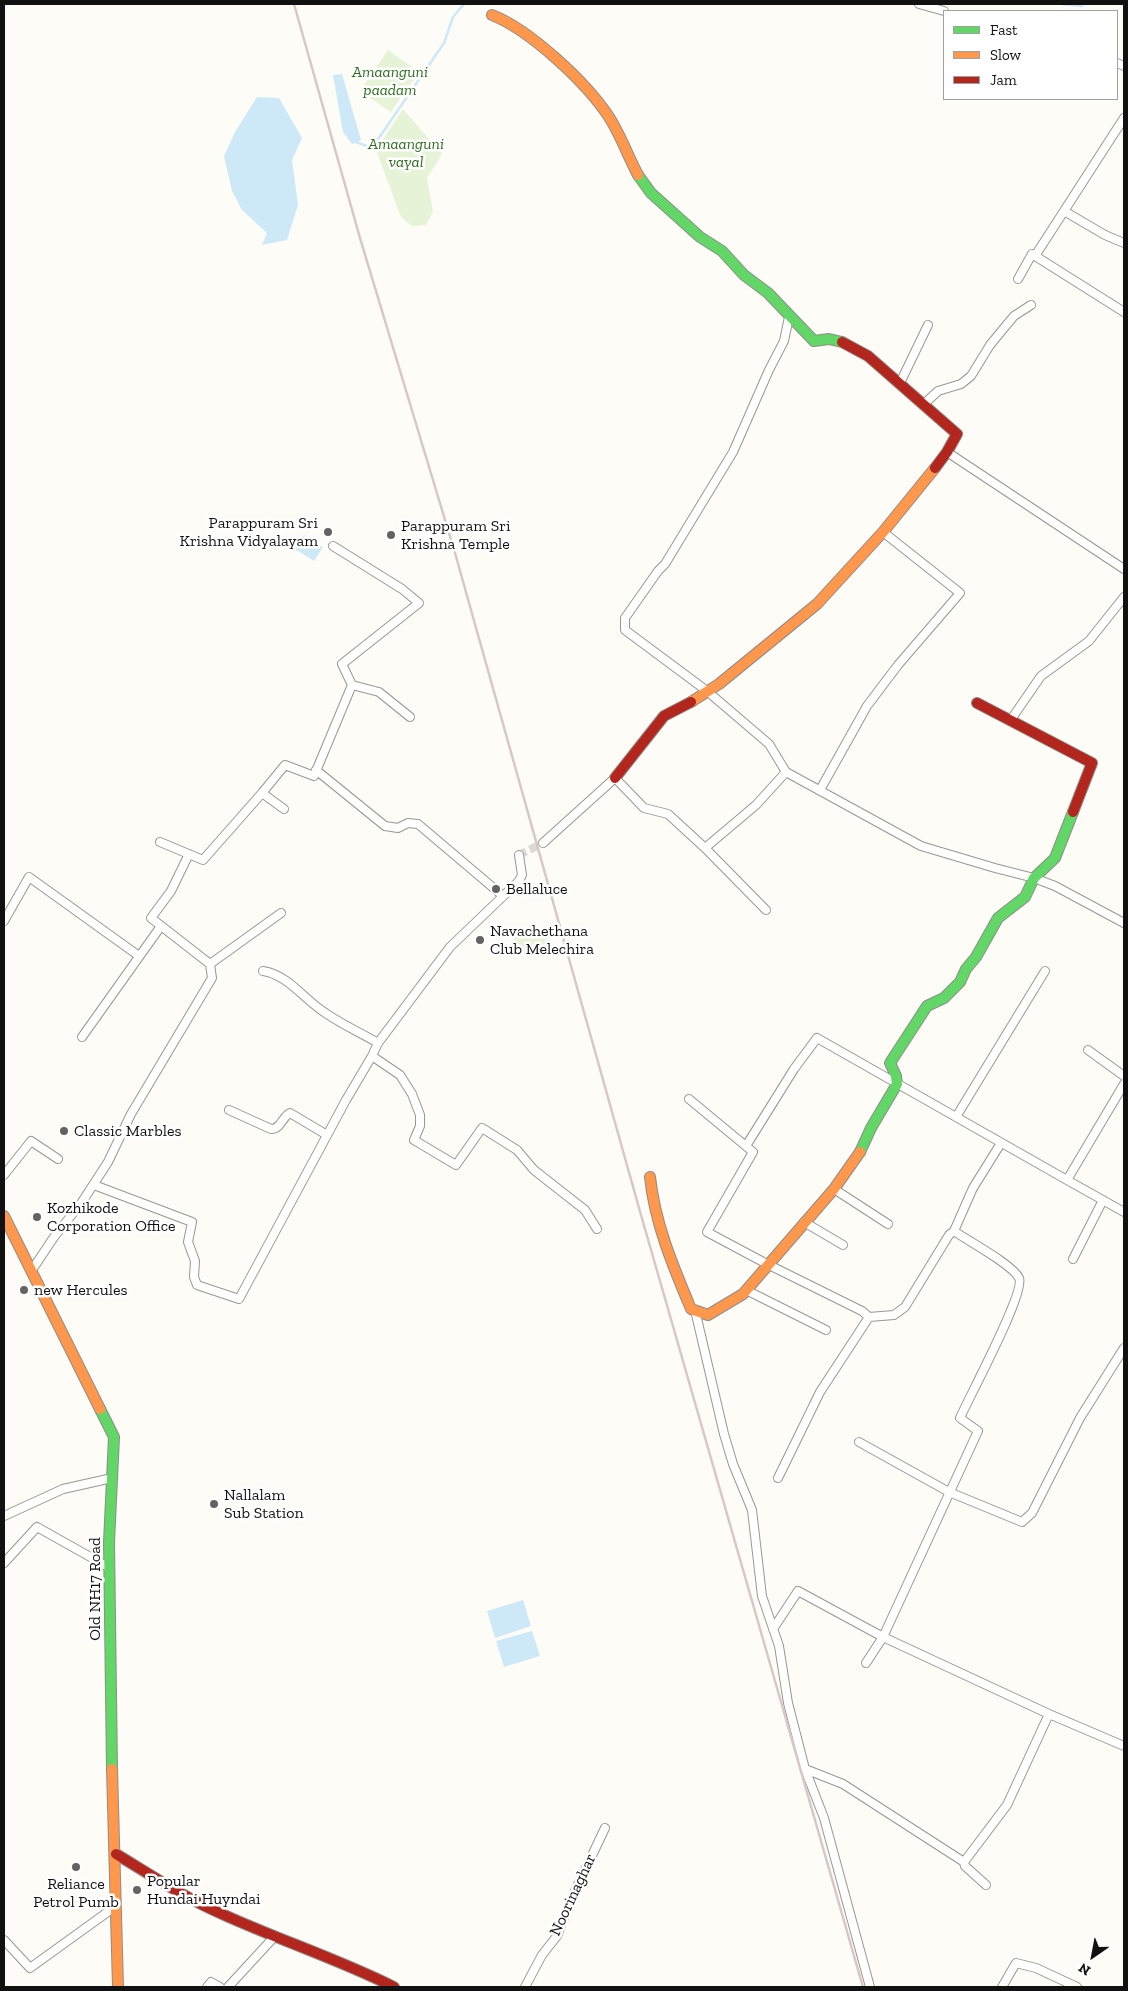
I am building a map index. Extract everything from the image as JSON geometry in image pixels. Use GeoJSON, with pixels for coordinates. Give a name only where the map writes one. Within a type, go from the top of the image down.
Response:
{"type":"FeatureCollection","features":[{"type":"Feature","properties":{"kind":"street"},"geometry":{"type":"LineString","coordinates":[[919,4],[943,11]]}},
{"type":"Feature","properties":{"kind":"street"},"geometry":{"type":"LineString","coordinates":[[492,15],[505,20],[521,31],[551,55],[584,86],[609,117],[629,167],[651,193],[700,237],[722,251],[744,275],[768,294],[789,318],[814,341],[822,339],[838,340],[853,346],[879,363],[923,404],[947,423],[956,434],[946,452],[883,532],[817,604],[719,684],[688,704],[683,705],[675,712],[664,716],[615,778],[543,843]]}},
{"type":"Feature","properties":{"kind":"street"},"geometry":{"type":"LineString","coordinates":[[1036,256],[1124,118]]}},
{"type":"Feature","properties":{"kind":"street"},"geometry":{"type":"LineString","coordinates":[[1064,212],[1105,236],[1124,243]]}},
{"type":"Feature","properties":{"kind":"street"},"geometry":{"type":"LineString","coordinates":[[1018,279],[1032,254],[1124,312]]}},
{"type":"Feature","properties":{"kind":"street"},"geometry":{"type":"LineString","coordinates":[[923,404],[938,391],[961,384],[971,376],[990,345],[1014,316],[1031,305]]}},
{"type":"Feature","properties":{"kind":"street"},"geometry":{"type":"LineString","coordinates":[[789,318],[784,341],[768,370],[733,452],[665,564],[625,618],[625,630],[707,691],[769,744],[786,772],[921,846],[1034,878],[1055,886],[1124,923]]}},
{"type":"Feature","properties":{"kind":"street"},"geometry":{"type":"LineString","coordinates":[[900,383],[928,325]]}},
{"type":"Feature","properties":{"kind":"street"},"geometry":{"type":"LineString","coordinates":[[946,452],[1124,569]]}},
{"type":"Feature","properties":{"kind":"street"},"geometry":{"type":"LineString","coordinates":[[820,790],[867,706],[898,665],[960,593],[883,532]]}},
{"type":"Feature","properties":{"kind":"street"},"geometry":{"type":"LineString","coordinates":[[160,842],[203,860],[285,765],[314,776],[352,685],[342,664],[420,603],[402,589],[333,546]]}},
{"type":"Feature","properties":{"kind":"street"},"geometry":{"type":"LineString","coordinates":[[1010,721],[1042,676],[1089,641],[1124,597]]}},
{"type":"Feature","properties":{"kind":"street"},"geometry":{"type":"LineString","coordinates":[[352,685],[379,692],[410,717]]}},
{"type":"Feature","properties":{"kind":"street"},"geometry":{"type":"LineString","coordinates":[[650,1177],[653,1207],[659,1228],[691,1309],[708,1315],[746,1290],[834,1189],[857,1158],[871,1128],[897,1084],[890,1062],[927,1006],[944,998],[960,982],[998,918],[1025,896],[1034,878],[1055,858],[1092,763],[977,703]]}},
{"type":"Feature","properties":{"kind":"street"},"geometry":{"type":"LineString","coordinates":[[316,770],[386,826],[398,828],[408,824],[418,824],[503,896]]}},
{"type":"Feature","properties":{"kind":"street"},"geometry":{"type":"LineString","coordinates":[[705,848],[756,805],[786,772]]}},
{"type":"Feature","properties":{"kind":"street"},"geometry":{"type":"LineString","coordinates":[[615,778],[644,808],[668,814],[705,848],[766,910]]}},
{"type":"Feature","properties":{"kind":"street"},"geometry":{"type":"LineString","coordinates":[[262,793],[284,809]]}},
{"type":"Feature","properties":{"kind":"street"},"geometry":{"type":"LineString","coordinates":[[32,1270],[54,1237],[94,1185],[108,1162],[131,1114],[212,978],[210,964],[151,918],[171,891],[189,854]]}},
{"type":"Feature","properties":{"kind":"street"},"geometry":{"type":"LineString","coordinates":[[94,1185],[192,1222],[188,1242],[195,1261],[194,1277],[197,1286],[239,1299],[378,1043],[450,947],[519,881],[522,875],[520,855]]}},
{"type":"Feature","properties":{"kind":"street"},"geometry":{"type":"LineString","coordinates":[[4,921],[28,877],[139,956]]}},
{"type":"Feature","properties":{"kind":"street"},"geometry":{"type":"LineString","coordinates":[[210,964],[281,914]]}},
{"type":"Feature","properties":{"kind":"street"},"geometry":{"type":"LineString","coordinates":[[82,1037],[161,926]]}},
{"type":"Feature","properties":{"kind":"street"},"geometry":{"type":"LineString","coordinates":[[263,971],[274,973],[326,1014],[378,1043]]}},
{"type":"Feature","properties":{"kind":"street"},"geometry":{"type":"LineString","coordinates":[[956,1117],[1045,971]]}},
{"type":"Feature","properties":{"kind":"street"},"geometry":{"type":"LineString","coordinates":[[746,1146],[794,1069],[817,1038],[1124,1212]]}},
{"type":"Feature","properties":{"kind":"street"},"geometry":{"type":"LineString","coordinates":[[1088,1050],[1124,1076]]}},
{"type":"Feature","properties":{"kind":"street"},"geometry":{"type":"LineString","coordinates":[[372,1056],[400,1075],[412,1094],[420,1115],[420,1126],[414,1140],[456,1165],[482,1128],[517,1150],[534,1170],[585,1210],[597,1229]]}},
{"type":"Feature","properties":{"kind":"street"},"geometry":{"type":"LineString","coordinates":[[1067,1180],[1124,1084]]}},
{"type":"Feature","properties":{"kind":"street"},"geometry":{"type":"LineString","coordinates":[[688,1100],[753,1152],[707,1232],[869,1316],[894,1315],[906,1307],[954,1231],[973,1188],[1001,1143]]}},
{"type":"Feature","properties":{"kind":"street"},"geometry":{"type":"LineString","coordinates":[[229,1110],[271,1129],[279,1126],[286,1115],[290,1113],[327,1135]]}},
{"type":"Feature","properties":{"kind":"street"},"geometry":{"type":"LineString","coordinates":[[4,1175],[31,1141],[58,1159]]}},
{"type":"Feature","properties":{"kind":"street"},"geometry":{"type":"LineString","coordinates":[[834,1189],[888,1224]]}},
{"type":"Feature","properties":{"kind":"street"},"geometry":{"type":"LineString","coordinates":[[1073,1259],[1103,1200]]}},
{"type":"Feature","properties":{"kind":"street","name":"Old NH17 Road"},"geometry":{"type":"LineString","coordinates":[[4,1216],[114,1437],[110,1568],[110,1691],[116,1854],[118,1987]]}},
{"type":"Feature","properties":{"kind":"street"},"geometry":{"type":"LineString","coordinates":[[804,1222],[843,1245]]}},
{"type":"Feature","properties":{"kind":"street"},"geometry":{"type":"LineString","coordinates":[[866,1663],[883,1637],[978,1431],[960,1418],[1014,1306],[1020,1285],[1019,1278],[1009,1267],[954,1231]]}},
{"type":"Feature","properties":{"kind":"street"},"geometry":{"type":"LineString","coordinates":[[746,1290],[826,1330]]}},
{"type":"Feature","properties":{"kind":"street"},"geometry":{"type":"LineString","coordinates":[[695,1310],[732,1464],[752,1510],[762,1596],[779,1646],[788,1703],[805,1769],[824,1818],[870,1987]]}},
{"type":"Feature","properties":{"kind":"street"},"geometry":{"type":"LineString","coordinates":[[778,1478],[820,1392],[869,1316]]}},
{"type":"Feature","properties":{"kind":"street"},"geometry":{"type":"LineString","coordinates":[[859,1442],[949,1492],[1022,1522],[1032,1513],[1080,1418],[1124,1348]]}},
{"type":"Feature","properties":{"kind":"street"},"geometry":{"type":"LineString","coordinates":[[4,1516],[63,1489],[112,1478]]}},
{"type":"Feature","properties":{"kind":"street"},"geometry":{"type":"LineString","coordinates":[[4,1563],[37,1527],[110,1568]]}},
{"type":"Feature","properties":{"kind":"street"},"geometry":{"type":"LineString","coordinates":[[773,1629],[798,1590],[883,1637],[1049,1714],[1124,1746]]}},
{"type":"Feature","properties":{"kind":"street"},"geometry":{"type":"LineString","coordinates":[[964,1862],[1007,1804],[1049,1714]]}},
{"type":"Feature","properties":{"kind":"street"},"geometry":{"type":"LineString","coordinates":[[805,1769],[843,1784],[964,1862],[965,1866],[986,1885]]}},
{"type":"Feature","properties":{"kind":"street","name":"Noorinaghar"},"geometry":{"type":"LineString","coordinates":[[525,1987],[542,1955],[557,1936],[569,1904],[605,1828]]}},
{"type":"Feature","properties":{"kind":"street"},"geometry":{"type":"LineString","coordinates":[[116,1854],[198,1902],[275,1936],[362,1970],[394,1987]]}},
{"type":"Feature","properties":{"kind":"street"},"geometry":{"type":"LineString","coordinates":[[4,1940],[30,1968],[116,1906]]}},
{"type":"Feature","properties":{"kind":"street"},"geometry":{"type":"LineString","coordinates":[[228,1987],[275,1936]]}},
{"type":"Feature","properties":{"kind":"street"},"geometry":{"type":"LineString","coordinates":[[1002,1987],[1016,1963],[1036,1968],[1077,1987]]}},
{"type":"Feature","properties":{"kind":"street"},"geometry":{"type":"LineString","coordinates":[[207,1987],[211,1982],[220,1987]]}},
{"type":"Feature","properties":{"kind":"green space","name":"Amaanguni paadam"},"geometry":{"type":"Polygon","coordinates":[[[388,50],[419,72],[391,112],[360,91],[388,50]]]}},
{"type":"Feature","properties":{"kind":"green space","name":"Amaanguni vayal"},"geometry":{"type":"Polygon","coordinates":[[[403,109],[442,154],[427,178],[433,212],[426,225],[412,226],[401,217],[376,150],[403,109]]]}},
{"type":"Feature","properties":{"kind":"green space"},"geometry":{"type":"Polygon","coordinates":[[[521,929],[530,931],[542,929],[548,948],[526,954],[517,946],[512,937],[521,929]]]}},
{"type":"Feature","properties":{"kind":"water"},"geometry":{"type":"Polygon","coordinates":[[[342,74],[361,140],[352,144],[343,132],[333,75],[342,74]]]}},
{"type":"Feature","properties":{"kind":"water"},"geometry":{"type":"Polygon","coordinates":[[[257,97],[279,98],[302,138],[292,160],[298,205],[287,240],[262,245],[267,233],[242,210],[232,191],[224,156],[235,132],[257,97]]]}},
{"type":"Feature","properties":{"kind":"water"},"geometry":{"type":"Polygon","coordinates":[[[304,535],[323,547],[314,561],[295,549],[304,535]]]}},
{"type":"Feature","properties":{"kind":"water"},"geometry":{"type":"Polygon","coordinates":[[[523,1600],[531,1626],[495,1638],[487,1611],[523,1600]]]}},
{"type":"Feature","properties":{"kind":"water"},"geometry":{"type":"Polygon","coordinates":[[[532,1631],[540,1656],[504,1667],[496,1641],[532,1631]]]}},
{"type":"Feature","properties":{"kind":"waterway"},"geometry":{"type":"LineString","coordinates":[[356,142],[372,148],[444,43],[453,17],[464,4]]}},
{"type":"Feature","properties":{"kind":"waterway"},"geometry":{"type":"LineString","coordinates":[[1062,4],[1082,6],[1083,4]]}},
{"type":"Feature","properties":{"kind":"tunnel"},"geometry":{"type":"LineString","coordinates":[[519,855],[543,843]]}},
{"type":"Feature","properties":{"kind":"railway"},"geometry":{"type":"LineString","coordinates":[[294,4],[360,238],[455,553],[641,1215],[863,1987]]}},
{"type":"Feature","properties":{"kind":"traffic: fast"},"geometry":{"type":"LineString","coordinates":[[638,175],[651,193],[700,237],[722,251],[744,275],[768,293],[814,341],[829,339],[842,342]]}},
{"type":"Feature","properties":{"kind":"traffic: fast"},"geometry":{"type":"LineString","coordinates":[[860,1152],[871,1128],[897,1084],[896,1076],[890,1063],[927,1006],[944,998],[960,982],[998,918],[1025,897],[1034,878],[1055,858],[1073,812]]}},
{"type":"Feature","properties":{"kind":"traffic: fast"},"geometry":{"type":"LineString","coordinates":[[100,1409],[114,1437],[109,1542],[112,1769]]}},
{"type":"Feature","properties":{"kind":"traffic: slow"},"geometry":{"type":"LineString","coordinates":[[492,15],[507,22],[540,45],[586,88],[609,117],[638,175]]}},
{"type":"Feature","properties":{"kind":"traffic: slow"},"geometry":{"type":"LineString","coordinates":[[691,702],[719,684],[817,604],[883,532],[935,468]]}},
{"type":"Feature","properties":{"kind":"traffic: slow"},"geometry":{"type":"LineString","coordinates":[[650,1177],[660,1228],[671,1261],[691,1309],[708,1315],[743,1294],[834,1189],[860,1152]]}},
{"type":"Feature","properties":{"kind":"traffic: slow"},"geometry":{"type":"LineString","coordinates":[[4,1216],[100,1409]]}},
{"type":"Feature","properties":{"kind":"traffic: slow"},"geometry":{"type":"LineString","coordinates":[[112,1769],[118,1987]]}},
{"type":"Feature","properties":{"kind":"traffic: jam"},"geometry":{"type":"LineString","coordinates":[[842,342],[868,356],[957,434],[935,468]]}},
{"type":"Feature","properties":{"kind":"traffic: jam"},"geometry":{"type":"LineString","coordinates":[[615,778],[664,716],[691,702]]}},
{"type":"Feature","properties":{"kind":"traffic: jam"},"geometry":{"type":"LineString","coordinates":[[977,703],[1092,763],[1073,812]]}},
{"type":"Feature","properties":{"kind":"traffic: jam"},"geometry":{"type":"LineString","coordinates":[[116,1854],[208,1908],[352,1967],[394,1987]]}},
{"type":"Feature","properties":{"kind":"place","name":"Parappuram Sri Krishna Vidyalayam"},"geometry":{"type":"Point","coordinates":[328,532]}},
{"type":"Feature","properties":{"kind":"place","name":"Parappuram Sri Krishna Temple"},"geometry":{"type":"Point","coordinates":[391,535]}},
{"type":"Feature","properties":{"kind":"place","name":"Bellaluce"},"geometry":{"type":"Point","coordinates":[496,889]}},
{"type":"Feature","properties":{"kind":"place","name":"Navachethana Club Melechira"},"geometry":{"type":"Point","coordinates":[480,940]}},
{"type":"Feature","properties":{"kind":"place","name":"Classic Marbles"},"geometry":{"type":"Point","coordinates":[64,1131]}},
{"type":"Feature","properties":{"kind":"place","name":"Kozhikode Corporation Office"},"geometry":{"type":"Point","coordinates":[37,1217]}},
{"type":"Feature","properties":{"kind":"place","name":"new Hercules"},"geometry":{"type":"Point","coordinates":[24,1290]}},
{"type":"Feature","properties":{"kind":"place","name":"Nallalam Sub Station"},"geometry":{"type":"Point","coordinates":[214,1504]}},
{"type":"Feature","properties":{"kind":"place","name":"Reliance Petrol Pumb"},"geometry":{"type":"Point","coordinates":[76,1867]}},
{"type":"Feature","properties":{"kind":"place","name":"Popular Hundai Huyndai"},"geometry":{"type":"Point","coordinates":[137,1890]}}]}
